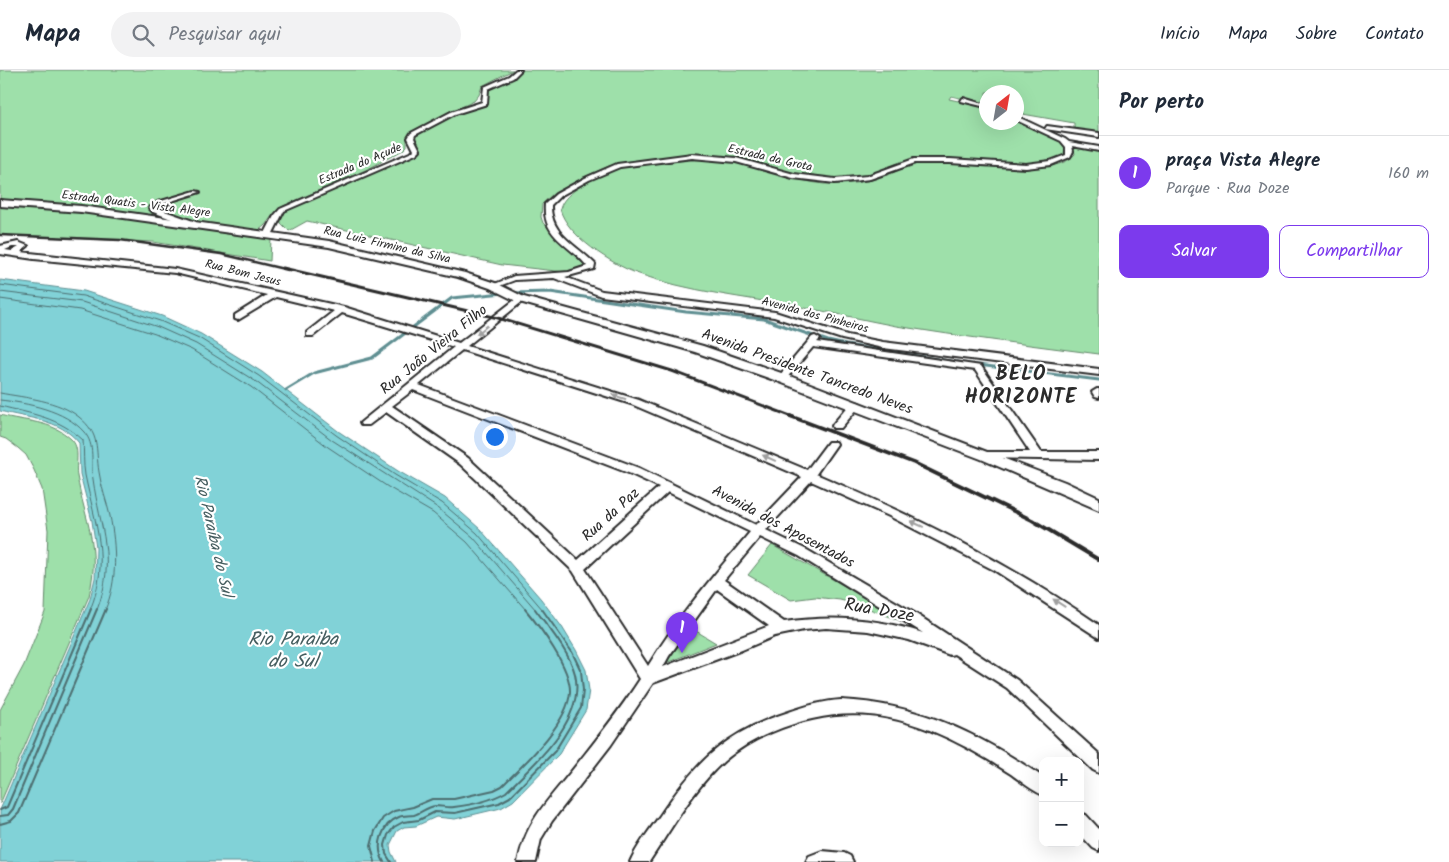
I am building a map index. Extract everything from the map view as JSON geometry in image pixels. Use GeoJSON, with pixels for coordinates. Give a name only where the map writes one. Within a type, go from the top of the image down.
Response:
{"type":"FeatureCollection","features":[{"type":"Feature","properties":{"kind":"street","name":"Estrada do Açude"},"geometry":{"type":"LineString","coordinates":[[268,235],[273,228],[274,218],[282,210],[414,153],[417,150],[411,138],[413,134],[454,113],[485,103],[486,88],[511,77],[519,70]]}},
{"type":"Feature","properties":{"kind":"street"},"geometry":{"type":"LineString","coordinates":[[963,100],[979,104]]}},
{"type":"Feature","properties":{"kind":"street"},"geometry":{"type":"LineString","coordinates":[[1024,122],[1059,137],[1068,144],[1099,149]]}},
{"type":"Feature","properties":{"kind":"street"},"geometry":{"type":"LineString","coordinates":[[1038,128],[1099,135]]}},
{"type":"Feature","properties":{"kind":"street","name":"Estrada da Grota"},"geometry":{"type":"LineString","coordinates":[[556,276],[582,271],[591,265],[565,243],[556,232],[547,210],[548,204],[558,195],[586,178],[623,164],[692,156],[716,157],[744,162],[802,178],[834,181],[868,178],[907,163],[919,161],[950,161],[1017,166],[1039,165],[1068,156],[1070,149],[1068,144]]}},
{"type":"Feature","properties":{"kind":"street"},"geometry":{"type":"LineString","coordinates":[[193,224],[152,208],[196,192]]}},
{"type":"Feature","properties":{"kind":"street","name":"Estrada Quatis - Vista Alegre"},"geometry":{"type":"LineString","coordinates":[[0,203],[81,209],[268,235]]}},
{"type":"Feature","properties":{"kind":"street","name":"Rua Luiz Firmino da Silva"},"geometry":{"type":"LineString","coordinates":[[268,235],[307,240],[363,251],[496,286]]}},
{"type":"Feature","properties":{"kind":"street"},"geometry":{"type":"LineString","coordinates":[[0,251],[10,245],[21,244],[24,246],[20,251],[12,253]]}},
{"type":"Feature","properties":{"kind":"street","name":"Rua Bom Jesus"},"geometry":{"type":"LineString","coordinates":[[0,251],[5,254],[12,253],[34,257],[175,271],[340,309],[398,325],[666,414],[863,499],[956,543],[1042,592],[1099,632]]}},
{"type":"Feature","properties":{"kind":"street"},"geometry":{"type":"LineString","coordinates":[[496,286],[514,278],[556,276]]}},
{"type":"Feature","properties":{"kind":"street","name":"Avenida dos Pinheiros"},"geometry":{"type":"LineString","coordinates":[[556,276],[601,293],[775,315],[817,337],[1099,372]]}},
{"type":"Feature","properties":{"kind":"street","name":"Avenida Presidente Tancredo Neves"},"geometry":{"type":"LineString","coordinates":[[496,286],[519,299],[698,349],[782,378],[986,456],[1060,486],[1099,505]]}},
{"type":"Feature","properties":{"kind":"street"},"geometry":{"type":"LineString","coordinates":[[238,317],[275,294]]}},
{"type":"Feature","properties":{"kind":"street","name":"Rua João Vieira Filho"},"geometry":{"type":"LineString","coordinates":[[365,423],[519,299]]}},
{"type":"Feature","properties":{"kind":"street"},"geometry":{"type":"LineString","coordinates":[[310,334],[340,309]]}},
{"type":"Feature","properties":{"kind":"street"},"geometry":{"type":"LineString","coordinates":[[782,378],[817,337],[978,368],[1037,455]]}},
{"type":"Feature","properties":{"kind":"street","name":"Avenida dos Aposentados"},"geometry":{"type":"LineString","coordinates":[[412,386],[603,458],[667,486],[759,530],[838,573],[987,667],[1029,698],[1099,765]]}},
{"type":"Feature","properties":{"kind":"street"},"geometry":{"type":"LineString","coordinates":[[836,426],[856,405]]}},
{"type":"Feature","properties":{"kind":"street"},"geometry":{"type":"LineString","coordinates":[[386,407],[464,461],[578,568],[648,679]]}},
{"type":"Feature","properties":{"kind":"street"},"geometry":{"type":"LineString","coordinates":[[527,862],[531,840],[537,827],[629,711],[664,652],[716,581],[759,530],[809,476],[832,444]]}},
{"type":"Feature","properties":{"kind":"street"},"geometry":{"type":"LineString","coordinates":[[986,456],[1099,456]]}},
{"type":"Feature","properties":{"kind":"street","name":"Rua da Paz"},"geometry":{"type":"LineString","coordinates":[[578,568],[667,486]]}},
{"type":"Feature","properties":{"kind":"street"},"geometry":{"type":"LineString","coordinates":[[716,581],[781,628]]}},
{"type":"Feature","properties":{"kind":"street","name":"Rua Doze"},"geometry":{"type":"LineString","coordinates":[[648,679],[781,628],[840,622],[878,627],[928,640],[987,667]]}},
{"type":"Feature","properties":{"kind":"street"},"geometry":{"type":"LineString","coordinates":[[640,862],[691,787],[720,754],[772,725],[822,710],[858,707],[897,712],[921,720],[972,741],[1039,784]]}},
{"type":"Feature","properties":{"kind":"street"},"geometry":{"type":"LineString","coordinates":[[1084,825],[1099,842]]}},
{"type":"Feature","properties":{"kind":"street"},"geometry":{"type":"LineString","coordinates":[[815,862],[822,860],[844,862]]}},
{"type":"Feature","properties":{"kind":"green space"},"geometry":{"type":"Polygon","coordinates":[[[0,70],[513,70],[482,86],[479,95],[474,101],[411,132],[407,137],[407,146],[403,150],[370,168],[283,206],[259,230],[80,206],[0,200],[0,70]]]}},
{"type":"Feature","properties":{"kind":"green space"},"geometry":{"type":"Polygon","coordinates":[[[521,70],[1099,70],[1099,134],[1074,130],[1074,123],[1024,114],[1024,85],[979,85],[979,102],[951,96],[949,99],[979,105],[979,130],[1024,130],[1024,123],[1062,141],[1065,146],[1064,154],[1052,161],[1028,165],[916,159],[896,164],[866,177],[843,180],[815,179],[712,156],[626,162],[609,166],[554,193],[542,204],[541,217],[543,223],[587,265],[565,272],[502,265],[307,221],[289,231],[281,223],[281,217],[288,209],[383,169],[419,148],[414,139],[418,133],[435,123],[487,104],[487,90],[489,87],[513,77],[521,70]]]}},
{"type":"Feature","properties":{"kind":"green space"},"geometry":{"type":"Polygon","coordinates":[[[1073,146],[1099,149],[1099,354],[896,326],[656,280],[626,269],[592,248],[571,229],[560,209],[568,196],[589,181],[616,169],[632,166],[691,160],[719,160],[740,163],[792,178],[824,184],[839,184],[870,180],[926,162],[1019,168],[1053,166],[1066,161],[1075,154],[1073,146]]]}},
{"type":"Feature","properties":{"kind":"green space"},"geometry":{"type":"Polygon","coordinates":[[[0,206],[77,212],[271,239],[270,261],[153,242],[0,235],[0,206]]]}},
{"type":"Feature","properties":{"kind":"green space"},"geometry":{"type":"Polygon","coordinates":[[[0,415],[37,422],[55,428],[74,443],[77,451],[77,476],[93,548],[93,562],[89,596],[0,804],[0,710],[24,665],[45,612],[48,530],[42,489],[26,455],[6,439],[0,437],[0,415]]]}},
{"type":"Feature","properties":{"kind":"green space"},"geometry":{"type":"Polygon","coordinates":[[[772,545],[901,618],[901,621],[840,600],[815,597],[791,600],[748,575],[772,545]]]}},
{"type":"Feature","properties":{"kind":"green space"},"geometry":{"type":"Polygon","coordinates":[[[691,628],[716,643],[666,663],[691,628]]]}},
{"type":"Feature","properties":{"kind":"water","name":"Rio Paraiba do Sul"},"geometry":{"type":"Polygon","coordinates":[[[0,280],[84,291],[162,316],[201,334],[262,372],[338,431],[398,471],[445,498],[480,529],[541,599],[562,627],[586,670],[589,690],[586,710],[559,754],[513,801],[501,808],[455,819],[436,817],[416,826],[404,827],[397,831],[390,845],[396,862],[0,862],[0,810],[90,599],[95,578],[96,548],[92,521],[80,474],[79,443],[71,435],[53,424],[0,411],[0,280]]]}},
{"type":"Feature","properties":{"kind":"waterway"},"geometry":{"type":"LineString","coordinates":[[511,293],[550,292],[686,312],[764,319],[828,341],[846,345],[962,363],[1099,380]]}},
{"type":"Feature","properties":{"kind":"waterway"},"geometry":{"type":"LineString","coordinates":[[286,390],[314,373],[372,358],[452,298],[504,293]]}},
{"type":"Feature","properties":{"kind":"railway"},"geometry":{"type":"LineString","coordinates":[[0,235],[120,240],[221,254],[288,270]]}},
{"type":"Feature","properties":{"kind":"railway"},"geometry":{"type":"LineString","coordinates":[[283,268],[498,318],[672,371],[793,417]]}},
{"type":"Feature","properties":{"kind":"railway"},"geometry":{"type":"LineString","coordinates":[[790,416],[914,463],[1032,520],[1099,560]]}},
{"type":"Feature","properties":{"kind":"place","name":"praça Vista Alegre"},"geometry":{"type":"Point","coordinates":[682,653]}},
{"type":"Feature","properties":{"kind":"district","name":"BELO HORIZONTE"},"geometry":{"type":"Point","coordinates":[1021,386]}},
{"type":"Feature","properties":{"kind":"water label","name":"Rio Paraíba do Sul"},"geometry":{"type":"Point","coordinates":[213,536]}}]}
